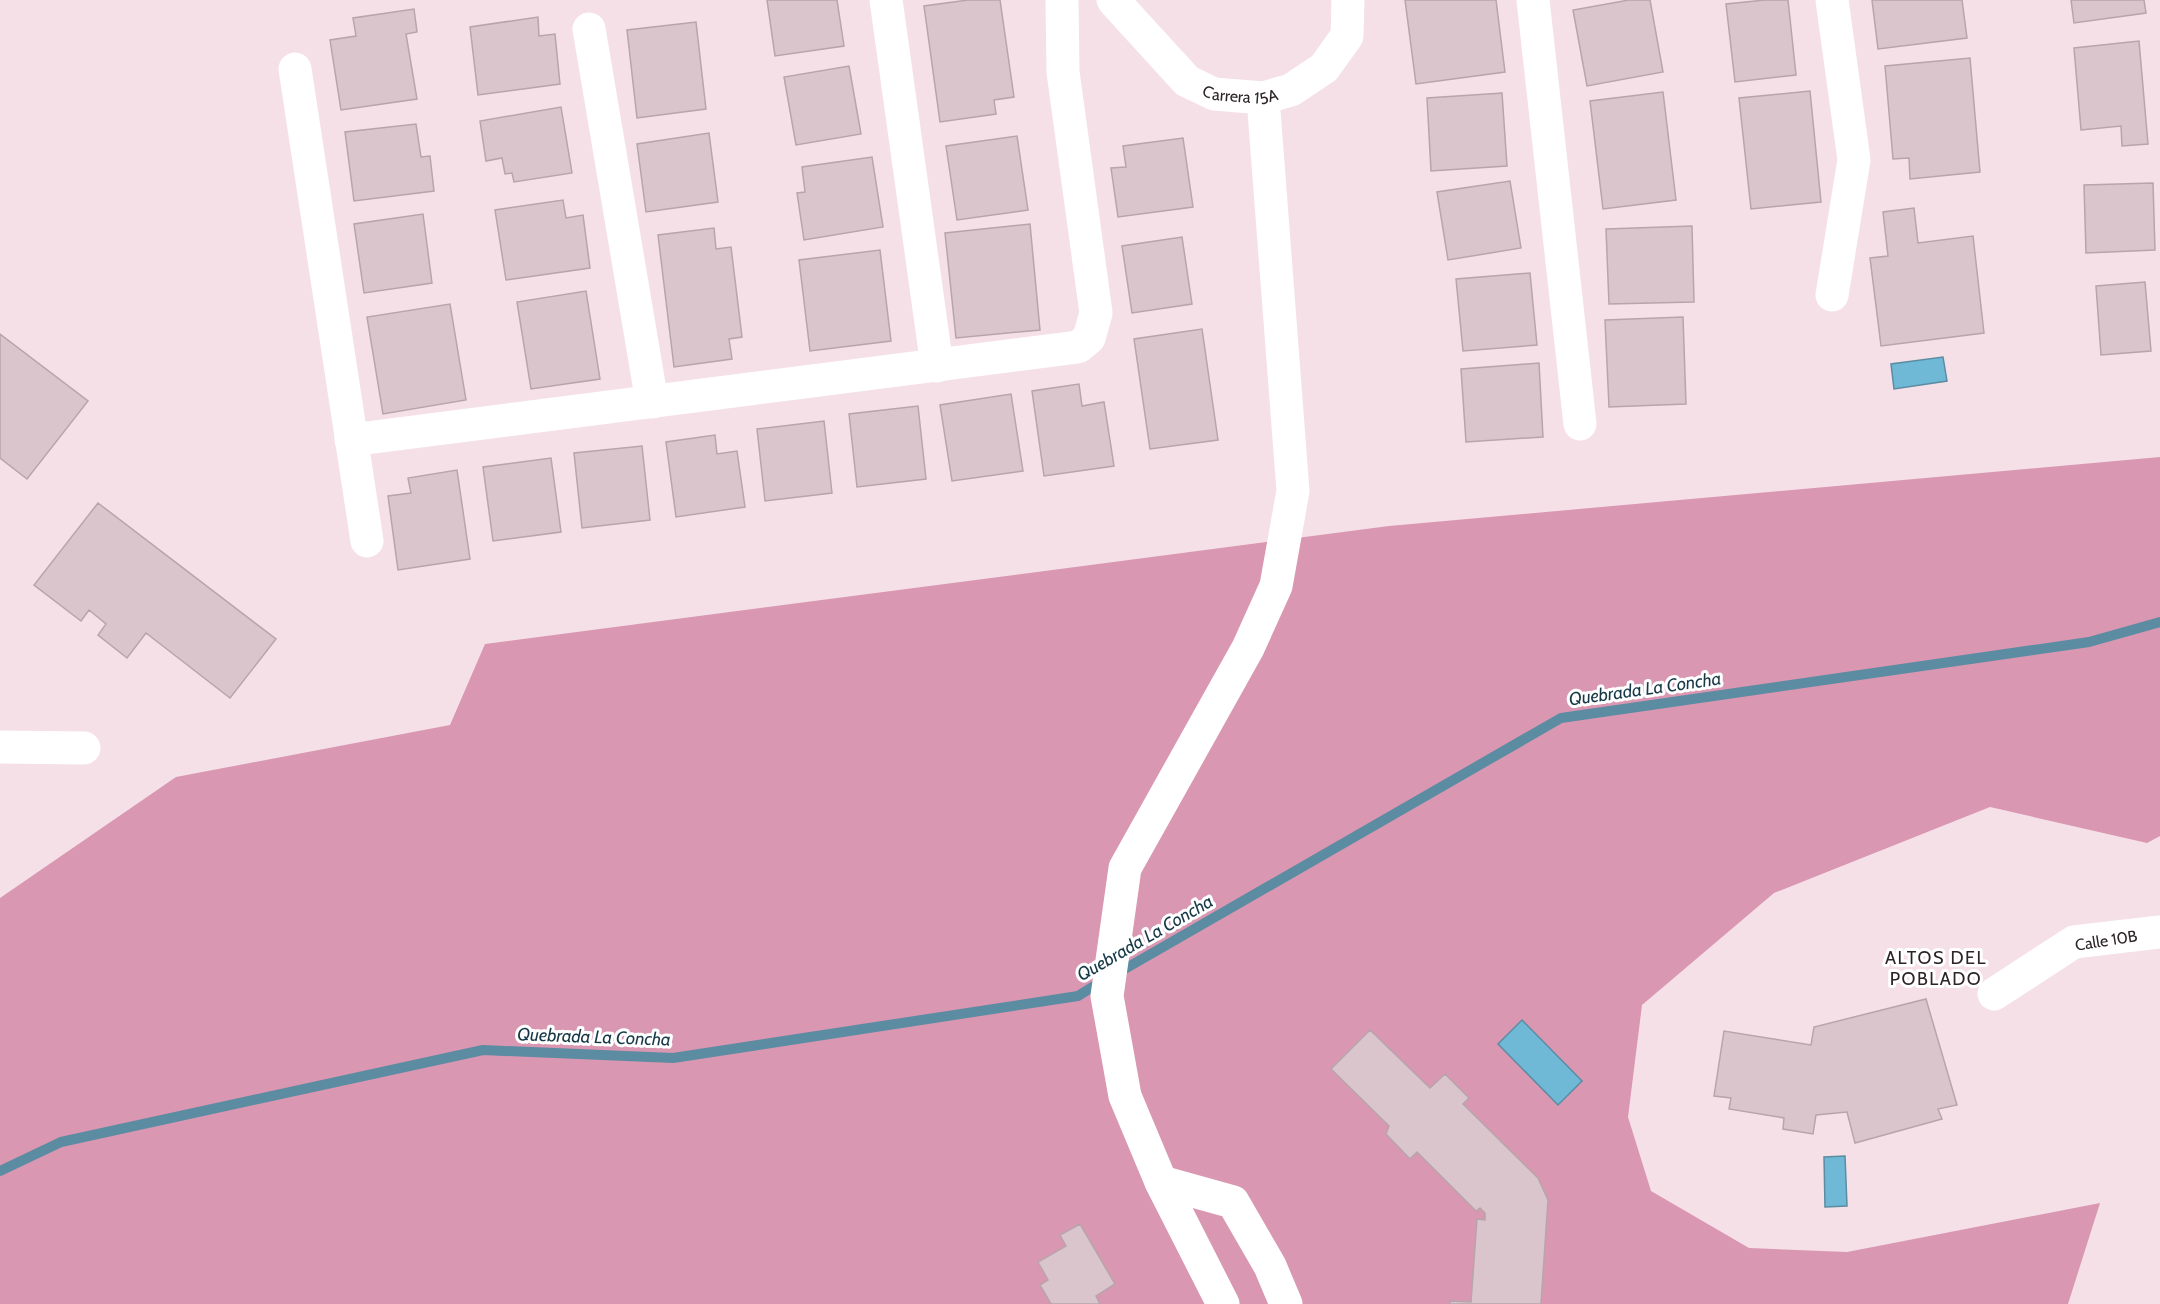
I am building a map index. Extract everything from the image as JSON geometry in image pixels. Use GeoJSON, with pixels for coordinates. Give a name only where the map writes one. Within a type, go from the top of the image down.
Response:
{"type":"FeatureCollection","features":[{"type":"Feature","properties":{"kind":"street"},"geometry":{"type":"LineString","coordinates":[[886,0],[938,366]]}},
{"type":"Feature","properties":{"kind":"street"},"geometry":{"type":"LineString","coordinates":[[351,440],[1078,348],[1089,338],[1095,314],[1063,72],[1062,0]]}},
{"type":"Feature","properties":{"kind":"street","name":"Carrera 15A"},"geometry":{"type":"LineString","coordinates":[[1113,0],[1187,81],[1214,94],[1263,98],[1291,90],[1324,68],[1347,36],[1348,0]]}},
{"type":"Feature","properties":{"kind":"street"},"geometry":{"type":"LineString","coordinates":[[1533,0],[1580,424]]}},
{"type":"Feature","properties":{"kind":"street"},"geometry":{"type":"LineString","coordinates":[[1832,0],[1854,160],[1832,295]]}},
{"type":"Feature","properties":{"kind":"street"},"geometry":{"type":"LineString","coordinates":[[589,29],[652,402]]}},
{"type":"Feature","properties":{"kind":"street"},"geometry":{"type":"LineString","coordinates":[[295,69],[367,541]]}},
{"type":"Feature","properties":{"kind":"street"},"geometry":{"type":"LineString","coordinates":[[1223,1304],[1161,1182],[1125,1096],[1107,996],[1125,868],[1252,638],[1276,586],[1293,491],[1263,98]]}},
{"type":"Feature","properties":{"kind":"street"},"geometry":{"type":"LineString","coordinates":[[0,747],[84,748]]}},
{"type":"Feature","properties":{"kind":"street","name":"Calle 10B"},"geometry":{"type":"LineString","coordinates":[[1994,994],[2074,942],[2160,933]]}},
{"type":"Feature","properties":{"kind":"street"},"geometry":{"type":"LineString","coordinates":[[1161,1182],[1233,1202],[1270,1266],[1286,1304]]}},
{"type":"Feature","properties":{"kind":"shaded area"},"geometry":{"type":"Polygon","coordinates":[[[2160,457],[2160,836],[2147,843],[1990,807],[1774,893],[1642,1005],[1628,1117],[1651,1191],[1749,1248],[1847,1252],[2100,1203],[2068,1304],[0,1304],[0,898],[176,777],[450,725],[485,644],[1389,526],[2160,457]]]}},
{"type":"Feature","properties":{"kind":"water"},"geometry":{"type":"Polygon","coordinates":[[[1943,357],[1947,381],[1894,389],[1891,364],[1943,357]]]}},
{"type":"Feature","properties":{"kind":"water"},"geometry":{"type":"Polygon","coordinates":[[[1522,1020],[1582,1081],[1558,1105],[1498,1044],[1522,1020]]]}},
{"type":"Feature","properties":{"kind":"water"},"geometry":{"type":"Polygon","coordinates":[[[1845,1156],[1847,1206],[1825,1207],[1824,1157],[1845,1156]]]}},
{"type":"Feature","properties":{"kind":"building"},"geometry":{"type":"Polygon","coordinates":[[[767,0],[837,0],[844,46],[775,56],[767,0]]]}},
{"type":"Feature","properties":{"kind":"building"},"geometry":{"type":"Polygon","coordinates":[[[968,0],[1000,0],[1014,97],[994,100],[996,114],[940,122],[924,6],[968,0]]]}},
{"type":"Feature","properties":{"kind":"building"},"geometry":{"type":"Polygon","coordinates":[[[1405,0],[1496,0],[1505,72],[1416,84],[1405,0]]]}},
{"type":"Feature","properties":{"kind":"building"},"geometry":{"type":"Polygon","coordinates":[[[1629,0],[1650,0],[1663,72],[1587,86],[1573,10],[1629,0]]]}},
{"type":"Feature","properties":{"kind":"building"},"geometry":{"type":"Polygon","coordinates":[[[1788,0],[1796,75],[1735,82],[1726,4],[1788,0]]]}},
{"type":"Feature","properties":{"kind":"building"},"geometry":{"type":"Polygon","coordinates":[[[1872,0],[1962,0],[1967,38],[1878,49],[1872,0]]]}},
{"type":"Feature","properties":{"kind":"building"},"geometry":{"type":"Polygon","coordinates":[[[2071,0],[2144,0],[2146,13],[2074,23],[2071,0]]]}},
{"type":"Feature","properties":{"kind":"building"},"geometry":{"type":"Polygon","coordinates":[[[414,9],[417,32],[406,34],[417,99],[341,110],[330,40],[356,36],[353,18],[414,9]]]}},
{"type":"Feature","properties":{"kind":"building"},"geometry":{"type":"Polygon","coordinates":[[[538,17],[539,36],[555,34],[560,84],[478,95],[470,27],[538,17]]]}},
{"type":"Feature","properties":{"kind":"building"},"geometry":{"type":"Polygon","coordinates":[[[696,22],[706,109],[637,118],[627,30],[696,22]]]}},
{"type":"Feature","properties":{"kind":"building"},"geometry":{"type":"Polygon","coordinates":[[[2139,41],[2148,144],[2122,146],[2121,126],[2081,130],[2074,48],[2139,41]]]}},
{"type":"Feature","properties":{"kind":"building"},"geometry":{"type":"Polygon","coordinates":[[[1970,58],[1980,172],[1910,179],[1909,158],[1893,159],[1885,66],[1970,58]]]}},
{"type":"Feature","properties":{"kind":"building"},"geometry":{"type":"Polygon","coordinates":[[[849,66],[861,134],[796,145],[784,77],[849,66]]]}},
{"type":"Feature","properties":{"kind":"building"},"geometry":{"type":"Polygon","coordinates":[[[1810,91],[1821,202],[1751,209],[1739,98],[1810,91]]]}},
{"type":"Feature","properties":{"kind":"building"},"geometry":{"type":"Polygon","coordinates":[[[1663,92],[1676,200],[1603,209],[1590,101],[1663,92]]]}},
{"type":"Feature","properties":{"kind":"building"},"geometry":{"type":"Polygon","coordinates":[[[1502,93],[1507,166],[1431,171],[1427,98],[1502,93]]]}},
{"type":"Feature","properties":{"kind":"building"},"geometry":{"type":"Polygon","coordinates":[[[561,107],[572,173],[514,182],[512,173],[505,174],[502,158],[486,161],[480,121],[561,107]]]}},
{"type":"Feature","properties":{"kind":"building"},"geometry":{"type":"Polygon","coordinates":[[[416,124],[421,157],[430,156],[434,191],[354,201],[345,132],[416,124]]]}},
{"type":"Feature","properties":{"kind":"building"},"geometry":{"type":"Polygon","coordinates":[[[709,133],[718,202],[646,212],[637,144],[709,133]]]}},
{"type":"Feature","properties":{"kind":"building"},"geometry":{"type":"Polygon","coordinates":[[[1017,136],[1028,210],[957,220],[946,146],[1017,136]]]}},
{"type":"Feature","properties":{"kind":"building"},"geometry":{"type":"Polygon","coordinates":[[[1183,138],[1193,207],[1118,217],[1111,168],[1126,167],[1123,146],[1183,138]]]}},
{"type":"Feature","properties":{"kind":"building"},"geometry":{"type":"Polygon","coordinates":[[[872,157],[883,227],[804,240],[797,193],[805,192],[802,167],[872,157]]]}},
{"type":"Feature","properties":{"kind":"building"},"geometry":{"type":"Polygon","coordinates":[[[1510,181],[1521,248],[1448,260],[1437,192],[1510,181]]]}},
{"type":"Feature","properties":{"kind":"building"},"geometry":{"type":"Polygon","coordinates":[[[2153,183],[2155,250],[2086,253],[2084,185],[2153,183]]]}},
{"type":"Feature","properties":{"kind":"building"},"geometry":{"type":"Polygon","coordinates":[[[563,200],[566,218],[583,215],[590,268],[506,280],[495,210],[563,200]]]}},
{"type":"Feature","properties":{"kind":"building"},"geometry":{"type":"Polygon","coordinates":[[[1914,208],[1918,243],[1973,236],[1984,333],[1881,346],[1870,258],[1888,256],[1883,212],[1914,208]]]}},
{"type":"Feature","properties":{"kind":"building"},"geometry":{"type":"Polygon","coordinates":[[[423,214],[432,283],[364,293],[354,224],[423,214]]]}},
{"type":"Feature","properties":{"kind":"building"},"geometry":{"type":"Polygon","coordinates":[[[1030,224],[1040,330],[956,338],[945,233],[1030,224]]]}},
{"type":"Feature","properties":{"kind":"building"},"geometry":{"type":"Polygon","coordinates":[[[1692,226],[1694,302],[1609,304],[1606,229],[1692,226]]]}},
{"type":"Feature","properties":{"kind":"building"},"geometry":{"type":"Polygon","coordinates":[[[714,228],[716,249],[731,247],[742,337],[729,339],[732,359],[674,367],[658,235],[714,228]]]}},
{"type":"Feature","properties":{"kind":"building"},"geometry":{"type":"Polygon","coordinates":[[[1182,237],[1192,304],[1132,313],[1122,246],[1182,237]]]}},
{"type":"Feature","properties":{"kind":"building"},"geometry":{"type":"Polygon","coordinates":[[[880,250],[891,341],[810,351],[799,260],[880,250]]]}},
{"type":"Feature","properties":{"kind":"building"},"geometry":{"type":"Polygon","coordinates":[[[1530,273],[1537,345],[1463,351],[1456,279],[1530,273]]]}},
{"type":"Feature","properties":{"kind":"building"},"geometry":{"type":"Polygon","coordinates":[[[2145,282],[2151,351],[2101,355],[2096,286],[2145,282]]]}},
{"type":"Feature","properties":{"kind":"building"},"geometry":{"type":"Polygon","coordinates":[[[586,291],[600,379],[531,389],[517,302],[586,291]]]}},
{"type":"Feature","properties":{"kind":"building"},"geometry":{"type":"Polygon","coordinates":[[[450,304],[466,400],[383,414],[367,317],[450,304]]]}},
{"type":"Feature","properties":{"kind":"building"},"geometry":{"type":"Polygon","coordinates":[[[1683,317],[1686,404],[1609,407],[1605,320],[1683,317]]]}},
{"type":"Feature","properties":{"kind":"building"},"geometry":{"type":"Polygon","coordinates":[[[1202,329],[1218,440],[1150,449],[1134,339],[1202,329]]]}},
{"type":"Feature","properties":{"kind":"building"},"geometry":{"type":"Polygon","coordinates":[[[0,334],[88,401],[27,479],[0,458],[0,334]]]}},
{"type":"Feature","properties":{"kind":"building"},"geometry":{"type":"Polygon","coordinates":[[[1539,363],[1543,437],[1466,442],[1461,369],[1539,363]]]}},
{"type":"Feature","properties":{"kind":"building"},"geometry":{"type":"Polygon","coordinates":[[[1079,384],[1082,406],[1104,402],[1114,466],[1044,476],[1032,391],[1079,384]]]}},
{"type":"Feature","properties":{"kind":"building"},"geometry":{"type":"Polygon","coordinates":[[[1011,394],[1023,471],[952,481],[940,405],[1011,394]]]}},
{"type":"Feature","properties":{"kind":"building"},"geometry":{"type":"Polygon","coordinates":[[[918,406],[926,479],[857,487],[849,414],[918,406]]]}},
{"type":"Feature","properties":{"kind":"building"},"geometry":{"type":"Polygon","coordinates":[[[824,421],[832,493],[765,501],[757,429],[824,421]]]}},
{"type":"Feature","properties":{"kind":"building"},"geometry":{"type":"Polygon","coordinates":[[[715,435],[717,454],[737,451],[745,507],[676,517],[666,442],[715,435]]]}},
{"type":"Feature","properties":{"kind":"building"},"geometry":{"type":"Polygon","coordinates":[[[642,446],[650,520],[582,528],[574,453],[642,446]]]}},
{"type":"Feature","properties":{"kind":"building"},"geometry":{"type":"Polygon","coordinates":[[[551,458],[561,532],[493,541],[483,467],[551,458]]]}},
{"type":"Feature","properties":{"kind":"building"},"geometry":{"type":"Polygon","coordinates":[[[457,470],[470,559],[398,570],[388,496],[411,493],[408,478],[457,470]]]}},
{"type":"Feature","properties":{"kind":"building"},"geometry":{"type":"Polygon","coordinates":[[[98,503],[276,639],[230,698],[146,633],[127,658],[98,635],[106,624],[89,610],[81,621],[34,585],[98,503]]]}},
{"type":"Feature","properties":{"kind":"building"},"geometry":{"type":"Polygon","coordinates":[[[1926,999],[1957,1105],[1938,1109],[1942,1119],[1855,1143],[1847,1112],[1816,1115],[1813,1134],[1783,1129],[1784,1118],[1729,1109],[1731,1098],[1714,1096],[1724,1031],[1811,1045],[1814,1027],[1926,999]]]}},
{"type":"Feature","properties":{"kind":"building"},"geometry":{"type":"Polygon","coordinates":[[[1370,1030],[1430,1088],[1445,1074],[1469,1098],[1463,1104],[1538,1178],[1548,1200],[1541,1304],[1450,1304],[1450,1301],[1471,1302],[1477,1219],[1485,1220],[1485,1213],[1480,1208],[1476,1211],[1417,1152],[1410,1159],[1386,1134],[1389,1126],[1331,1069],[1370,1030]]]}},
{"type":"Feature","properties":{"kind":"building"},"geometry":{"type":"Polygon","coordinates":[[[1080,1224],[1115,1284],[1096,1296],[1100,1304],[1051,1304],[1040,1285],[1048,1280],[1038,1262],[1066,1246],[1060,1235],[1080,1224]]]}},
{"type":"Feature","properties":{"kind":"waterway","name":"Quebrada La Concha"},"geometry":{"type":"LineString","coordinates":[[1116,974],[1561,718],[2089,642],[2160,622]]}},
{"type":"Feature","properties":{"kind":"waterway","name":"Quebrada La Concha"},"geometry":{"type":"LineString","coordinates":[[0,1171],[61,1142],[483,1050],[673,1058],[1078,996],[1102,981]]}},
{"type":"Feature","properties":{"kind":"district","name":"ALTOS DEL POBLADO"},"geometry":{"type":"Point","coordinates":[1936,968]}}]}
